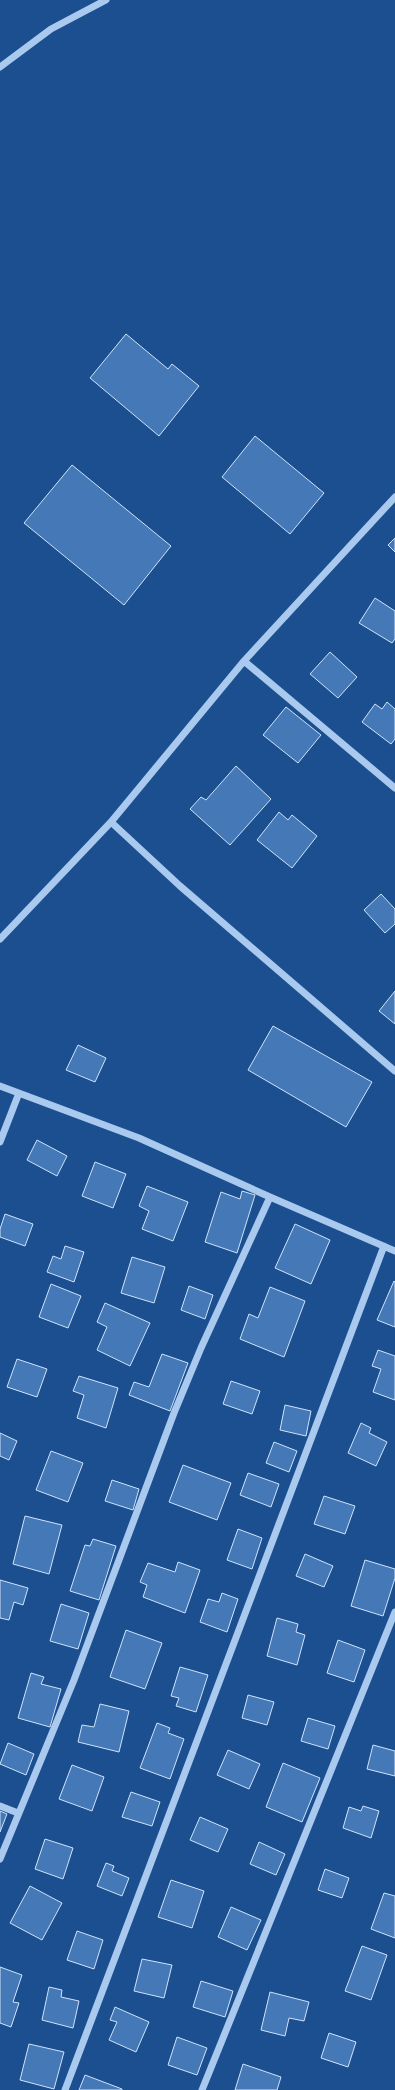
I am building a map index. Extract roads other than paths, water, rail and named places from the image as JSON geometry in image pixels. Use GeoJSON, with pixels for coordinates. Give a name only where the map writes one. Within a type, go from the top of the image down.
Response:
{"type":"FeatureCollection","features":[{"type":"Feature","properties":{"kind":"street"},"geometry":{"type":"LineString","coordinates":[[0,67],[51,29],[106,0]]}},
{"type":"Feature","properties":{"kind":"street"},"geometry":{"type":"LineString","coordinates":[[0,940],[111,822],[244,661],[395,497]]}},
{"type":"Feature","properties":{"kind":"street"},"geometry":{"type":"LineString","coordinates":[[244,661],[395,787]]}},
{"type":"Feature","properties":{"kind":"street"},"geometry":{"type":"LineString","coordinates":[[111,822],[180,886],[395,1070]]}},
{"type":"Feature","properties":{"kind":"street"},"geometry":{"type":"LineString","coordinates":[[0,1086],[139,1138],[395,1251]]}},
{"type":"Feature","properties":{"kind":"street"},"geometry":{"type":"LineString","coordinates":[[0,1142],[19,1093]]}},
{"type":"Feature","properties":{"kind":"street"},"geometry":{"type":"LineString","coordinates":[[0,1859],[74,1680],[157,1455],[201,1348],[270,1197]]}},
{"type":"Feature","properties":{"kind":"street"},"geometry":{"type":"LineString","coordinates":[[65,2090],[384,1246]]}},
{"type":"Feature","properties":{"kind":"street"},"geometry":{"type":"LineString","coordinates":[[202,2090],[395,1612]]}},
{"type":"Feature","properties":{"kind":"street"},"geometry":{"type":"LineString","coordinates":[[0,1806],[18,1813]]}}]}
